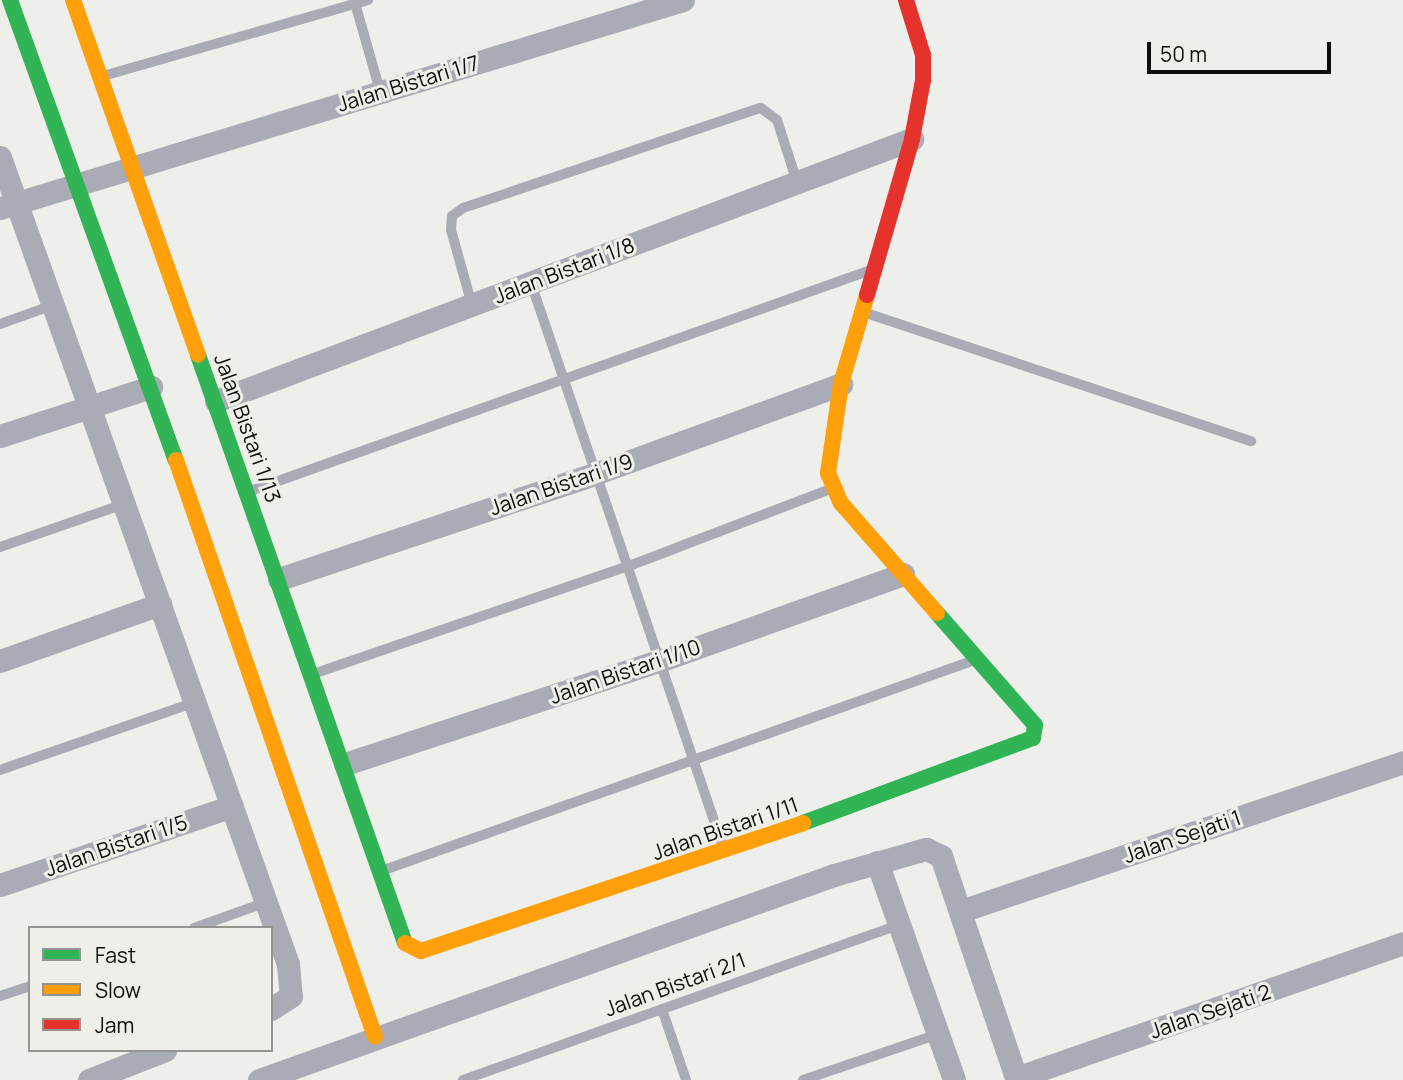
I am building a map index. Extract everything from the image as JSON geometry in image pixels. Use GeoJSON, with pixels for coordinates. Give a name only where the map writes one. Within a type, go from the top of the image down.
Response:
{"type":"FeatureCollection","features":[{"type":"Feature","properties":{"kind":"street"},"geometry":{"type":"LineString","coordinates":[[10,0],[151,387],[374,1037]]}},
{"type":"Feature","properties":{"kind":"street","name":"Jalan Bistari 1/13"},"geometry":{"type":"LineString","coordinates":[[73,0],[381,871]]}},
{"type":"Feature","properties":{"kind":"street","name":"Jalan Bistari 1/7"},"geometry":{"type":"LineString","coordinates":[[8,205],[380,91],[637,7],[683,0]]}},
{"type":"Feature","properties":{"kind":"street"},"geometry":{"type":"LineString","coordinates":[[906,0],[925,67],[912,139],[877,268],[841,384],[827,457],[832,488],[977,659]]}},
{"type":"Feature","properties":{"kind":"street","name":"Jalan Bistari 1/8"},"geometry":{"type":"LineString","coordinates":[[216,401],[912,139]]}},
{"type":"Feature","properties":{"kind":"street"},"geometry":{"type":"LineString","coordinates":[[0,157],[8,205],[52,305],[89,405],[288,964],[291,996],[273,1008]]}},
{"type":"Feature","properties":{"kind":"street","name":"Jalan Bistari 1/9"},"geometry":{"type":"LineString","coordinates":[[279,579],[597,473],[841,384]]}},
{"type":"Feature","properties":{"kind":"street"},"geometry":{"type":"LineString","coordinates":[[0,436],[151,387]]}},
{"type":"Feature","properties":{"kind":"street","name":"Jalan Bistari 1/10"},"geometry":{"type":"LineString","coordinates":[[345,764],[662,660],[903,574]]}},
{"type":"Feature","properties":{"kind":"street"},"geometry":{"type":"LineString","coordinates":[[0,661],[160,604]]}},
{"type":"Feature","properties":{"kind":"street","name":"Jalan Bistari 1/11"},"geometry":{"type":"LineString","coordinates":[[381,871],[406,945],[421,951],[725,852],[1032,738],[1035,725],[977,659]]}},
{"type":"Feature","properties":{"kind":"street","name":"Jalan Sejati 1"},"geometry":{"type":"LineString","coordinates":[[961,911],[1403,762]]}},
{"type":"Feature","properties":{"kind":"street","name":"Jalan Bistari 1/5"},"geometry":{"type":"LineString","coordinates":[[0,885],[232,806]]}},
{"type":"Feature","properties":{"kind":"street"},"geometry":{"type":"LineString","coordinates":[[259,1080],[374,1037],[877,862],[935,850],[941,856],[961,911],[1016,1079]]}},
{"type":"Feature","properties":{"kind":"street"},"geometry":{"type":"LineString","coordinates":[[877,862],[954,1080]]}},
{"type":"Feature","properties":{"kind":"street","name":"Jalan Sejati 2"},"geometry":{"type":"LineString","coordinates":[[1016,1079],[1403,943]]}},
{"type":"Feature","properties":{"kind":"street"},"geometry":{"type":"LineString","coordinates":[[89,1080],[160,1052]]}},
{"type":"Feature","properties":{"kind":"lane"},"geometry":{"type":"LineString","coordinates":[[100,77],[368,0]]}},
{"type":"Feature","properties":{"kind":"lane"},"geometry":{"type":"LineString","coordinates":[[355,4],[380,91]]}},
{"type":"Feature","properties":{"kind":"lane"},"geometry":{"type":"LineString","coordinates":[[472,305],[451,230],[452,216],[463,208],[753,108],[768,109],[777,120],[797,182]]}},
{"type":"Feature","properties":{"kind":"lane"},"geometry":{"type":"LineString","coordinates":[[248,492],[564,377],[877,268]]}},
{"type":"Feature","properties":{"kind":"lane"},"geometry":{"type":"LineString","coordinates":[[531,282],[662,660],[725,852]]}},
{"type":"Feature","properties":{"kind":"lane"},"geometry":{"type":"LineString","coordinates":[[0,324],[52,305]]}},
{"type":"Feature","properties":{"kind":"lane"},"geometry":{"type":"LineString","coordinates":[[863,312],[1251,441]]}},
{"type":"Feature","properties":{"kind":"lane"},"geometry":{"type":"LineString","coordinates":[[313,674],[629,566],[832,488]]}},
{"type":"Feature","properties":{"kind":"lane"},"geometry":{"type":"LineString","coordinates":[[0,547],[124,504]]}},
{"type":"Feature","properties":{"kind":"lane"},"geometry":{"type":"LineString","coordinates":[[381,871],[977,659]]}},
{"type":"Feature","properties":{"kind":"lane"},"geometry":{"type":"LineString","coordinates":[[0,770],[195,702]]}},
{"type":"Feature","properties":{"kind":"lane"},"geometry":{"type":"LineString","coordinates":[[200,926],[267,902]]}},
{"type":"Feature","properties":{"kind":"lane","name":"Jalan Bistari 2/1"},"geometry":{"type":"LineString","coordinates":[[463,1080],[900,924]]}},
{"type":"Feature","properties":{"kind":"lane"},"geometry":{"type":"LineString","coordinates":[[0,996],[28,987]]}},
{"type":"Feature","properties":{"kind":"lane"},"geometry":{"type":"LineString","coordinates":[[662,1009],[686,1080]]}},
{"type":"Feature","properties":{"kind":"lane"},"geometry":{"type":"LineString","coordinates":[[803,1080],[938,1034]]}},
{"type":"Feature","properties":{"kind":"traffic: fast"},"geometry":{"type":"LineString","coordinates":[[10,0],[176,460]]}},
{"type":"Feature","properties":{"kind":"traffic: fast"},"geometry":{"type":"LineString","coordinates":[[198,355],[405,943]]}},
{"type":"Feature","properties":{"kind":"traffic: fast"},"geometry":{"type":"LineString","coordinates":[[803,823],[1033,738],[1035,725],[937,613]]}},
{"type":"Feature","properties":{"kind":"traffic: slow"},"geometry":{"type":"LineString","coordinates":[[73,0],[198,355]]}},
{"type":"Feature","properties":{"kind":"traffic: slow"},"geometry":{"type":"LineString","coordinates":[[867,295],[841,384],[828,473],[841,503],[937,613]]}},
{"type":"Feature","properties":{"kind":"traffic: slow"},"geometry":{"type":"LineString","coordinates":[[176,460],[375,1037]]}},
{"type":"Feature","properties":{"kind":"traffic: slow"},"geometry":{"type":"LineString","coordinates":[[405,943],[421,951],[803,823]]}},
{"type":"Feature","properties":{"kind":"traffic: jam"},"geometry":{"type":"LineString","coordinates":[[867,295],[912,139],[923,80],[923,55],[906,0]]}}]}
